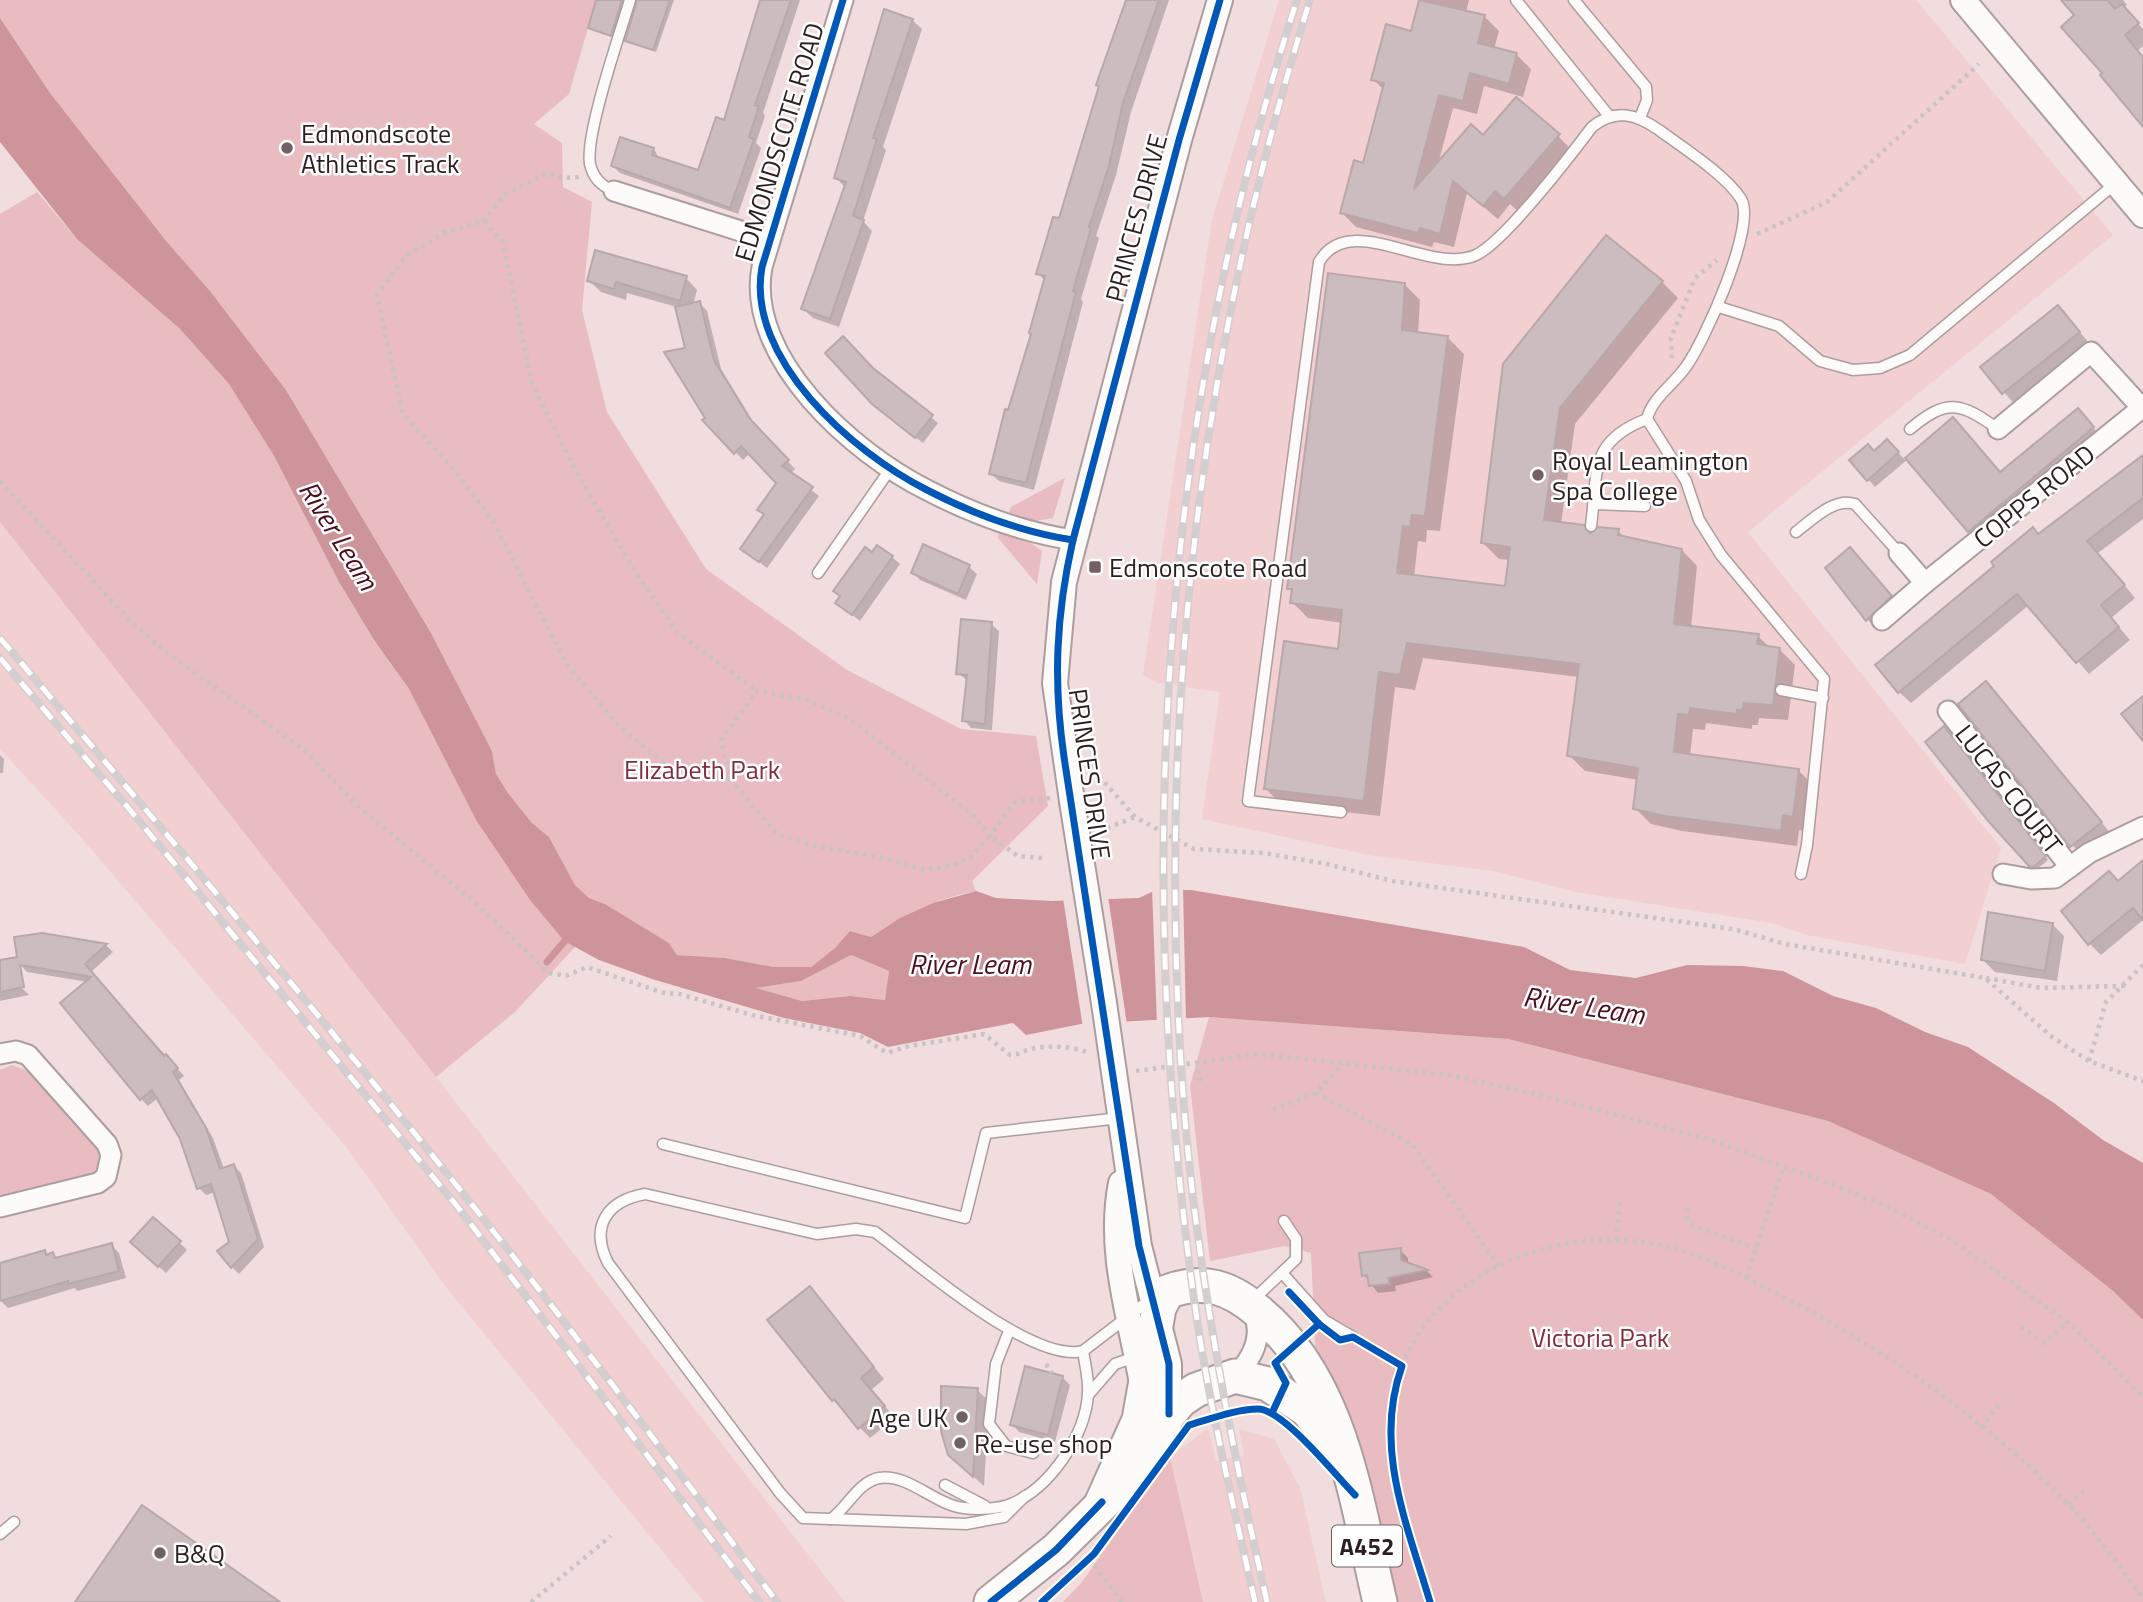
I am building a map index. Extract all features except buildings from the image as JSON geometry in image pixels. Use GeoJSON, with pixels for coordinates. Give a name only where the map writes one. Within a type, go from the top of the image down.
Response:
{"type":"FeatureCollection","features":[{"type":"Feature","properties":{"kind":"highway","name":"A452"},"geometry":{"type":"LineString","coordinates":[[1151,1306],[1183,1286],[1211,1284],[1249,1304],[1282,1334],[1321,1392],[1346,1461],[1380,1602]]}},
{"type":"Feature","properties":{"kind":"highway","name":"PRINCES DRIVE"},"geometry":{"type":"LineString","coordinates":[[991,1602],[1056,1550],[1138,1469],[1156,1405],[1151,1306]]}},
{"type":"Feature","properties":{"kind":"highway","name":"A452"},"geometry":{"type":"LineString","coordinates":[[1235,1376],[1268,1384],[1294,1399],[1346,1461]]}},
{"type":"Feature","properties":{"kind":"highway"},"geometry":{"type":"LineString","coordinates":[[1156,1405],[1235,1376]]}},
{"type":"Feature","properties":{"kind":"street","name":"EDMONDSCOTE ROAD"},"geometry":{"type":"LineString","coordinates":[[844,0],[769,240],[759,285],[764,322],[773,345],[792,375],[825,412],[891,468],[925,489],[978,514],[1023,530],[1073,540]]}},
{"type":"Feature","properties":{"kind":"street","name":"PRINCES DRIVE"},"geometry":{"type":"LineString","coordinates":[[1156,1405],[1137,1357],[1151,1306],[1125,1162],[1121,1118],[1100,1047],[1061,799],[1055,683],[1061,603],[1073,540],[1179,141],[1220,0]]}},
{"type":"Feature","properties":{"kind":"street"},"geometry":{"type":"LineString","coordinates":[[1963,0],[2143,215]]}},
{"type":"Feature","properties":{"kind":"street","name":"EDMONDSCOTE ROAD"},"geometry":{"type":"LineString","coordinates":[[614,191],[769,240]]}},
{"type":"Feature","properties":{"kind":"street","name":"COPPS ROAD"},"geometry":{"type":"LineString","coordinates":[[1882,620],[2142,408],[2091,352],[1998,429]]}},
{"type":"Feature","properties":{"kind":"street"},"geometry":{"type":"LineString","coordinates":[[1899,553],[1925,583]]}},
{"type":"Feature","properties":{"kind":"street","name":"LUCAS COURT"},"geometry":{"type":"LineString","coordinates":[[1948,711],[2070,867]]}},
{"type":"Feature","properties":{"kind":"street","name":"LUCAS COURT"},"geometry":{"type":"LineString","coordinates":[[2003,874],[2043,880],[2056,878],[2089,853],[2143,827]]}},
{"type":"Feature","properties":{"kind":"street"},"geometry":{"type":"LineString","coordinates":[[0,1054],[16,1051],[28,1055],[107,1144],[111,1155],[106,1177],[98,1183],[0,1207]]}},
{"type":"Feature","properties":{"kind":"street"},"geometry":{"type":"LineString","coordinates":[[1235,1376],[1249,1361],[1257,1338],[1256,1319],[1249,1304]]}},
{"type":"Feature","properties":{"kind":"lane"},"geometry":{"type":"LineString","coordinates":[[614,191],[602,185],[594,176],[590,149],[630,0]]}},
{"type":"Feature","properties":{"kind":"lane"},"geometry":{"type":"LineString","coordinates":[[1516,0],[1609,116]]}},
{"type":"Feature","properties":{"kind":"lane"},"geometry":{"type":"LineString","coordinates":[[1574,0],[1646,87],[1647,100],[1640,117]]}},
{"type":"Feature","properties":{"kind":"lane"},"geometry":{"type":"LineString","coordinates":[[1341,812],[1248,801],[1319,262],[1334,246],[1353,240],[1428,255],[1474,256],[1502,234],[1592,127],[1609,116],[1623,113],[1640,117],[1734,191],[1745,211],[1719,307],[1685,368],[1649,408],[1647,419],[1685,481],[1699,520],[1715,547],[1824,680],[1801,874]]}},
{"type":"Feature","properties":{"kind":"lane"},"geometry":{"type":"LineString","coordinates":[[1719,307],[1779,326],[1820,361],[1853,370],[1880,368],[1910,355],[2116,183]]}},
{"type":"Feature","properties":{"kind":"lane"},"geometry":{"type":"LineString","coordinates":[[1910,429],[1932,411],[1948,406],[1982,417],[1998,429]]}},
{"type":"Feature","properties":{"kind":"lane"},"geometry":{"type":"LineString","coordinates":[[1591,526],[1598,459],[1602,451],[1629,425],[1647,419]]}},
{"type":"Feature","properties":{"kind":"lane"},"geometry":{"type":"LineString","coordinates":[[818,573],[891,468]]}},
{"type":"Feature","properties":{"kind":"lane"},"geometry":{"type":"LineString","coordinates":[[1796,532],[1836,504],[1846,501],[1855,504],[1899,553]]}},
{"type":"Feature","properties":{"kind":"lane"},"geometry":{"type":"LineString","coordinates":[[1594,504],[1645,506]]}},
{"type":"Feature","properties":{"kind":"lane"},"geometry":{"type":"LineString","coordinates":[[1781,690],[1823,698]]}},
{"type":"Feature","properties":{"kind":"lane"},"geometry":{"type":"LineString","coordinates":[[663,1143],[965,1218],[986,1133],[1121,1118]]}},
{"type":"Feature","properties":{"kind":"lane"},"geometry":{"type":"LineString","coordinates":[[1137,1357],[1115,1364],[1088,1395],[1070,1447],[1051,1472],[1004,1517],[966,1524],[803,1518],[780,1493],[608,1263],[600,1242],[601,1226],[609,1211],[627,1197],[645,1194],[817,1234],[856,1229],[875,1232],[1009,1331],[1075,1353],[1083,1351],[1151,1306]]}},
{"type":"Feature","properties":{"kind":"lane"},"geometry":{"type":"LineString","coordinates":[[1249,1304],[1296,1259],[1298,1249],[1292,1229],[1284,1221]]}},
{"type":"Feature","properties":{"kind":"lane"},"geometry":{"type":"LineString","coordinates":[[1283,1274],[1324,1320],[1353,1337]]}},
{"type":"Feature","properties":{"kind":"lane"},"geometry":{"type":"LineString","coordinates":[[1009,1331],[996,1364],[989,1424],[1006,1446],[1033,1453]]}},
{"type":"Feature","properties":{"kind":"lane"},"geometry":{"type":"LineString","coordinates":[[1083,1351],[1088,1395]]}},
{"type":"Feature","properties":{"kind":"lane"},"geometry":{"type":"LineString","coordinates":[[831,1519],[844,1510],[862,1487],[882,1478],[902,1482],[955,1507],[1006,1505],[1025,1496]]}},
{"type":"Feature","properties":{"kind":"lane"},"geometry":{"type":"LineString","coordinates":[[945,1485],[986,1506]]}},
{"type":"Feature","properties":{"kind":"lane"},"geometry":{"type":"LineString","coordinates":[[0,1534],[14,1522]]}},
{"type":"Feature","properties":{"kind":"path"},"geometry":{"type":"LineString","coordinates":[[1672,384],[1671,338],[1695,278],[1738,243],[1827,202],[1979,64]]}},
{"type":"Feature","properties":{"kind":"path"},"geometry":{"type":"LineString","coordinates":[[562,178],[548,173],[506,194],[483,221],[444,233],[406,256],[377,295],[402,414],[455,471],[494,521],[566,663],[618,725],[666,765],[730,779]]}},
{"type":"Feature","properties":{"kind":"path"},"geometry":{"type":"LineString","coordinates":[[483,221],[503,242],[532,384],[577,473],[636,573],[679,634],[757,691],[807,700],[850,719],[974,816],[990,836],[1018,856],[1042,858]]}},
{"type":"Feature","properties":{"kind":"path"},"geometry":{"type":"LineString","coordinates":[[0,481],[128,618],[164,651],[303,749],[368,814],[479,906],[549,973],[566,976],[587,967],[667,994],[676,993],[752,1015],[860,1037],[887,1053],[909,1046],[984,1034],[1010,1055],[1021,1055],[1028,1049],[1100,1047]]}},
{"type":"Feature","properties":{"kind":"path"},"geometry":{"type":"LineString","coordinates":[[757,691],[721,740],[730,779],[777,834],[813,846],[880,857],[925,870],[954,865],[971,857],[1015,802],[1061,799]]}},
{"type":"Feature","properties":{"kind":"path"},"geometry":{"type":"LineString","coordinates":[[1091,774],[1090,767],[1096,765],[1098,775],[1135,817],[1194,849],[1264,853],[1327,864],[1392,881],[1733,929],[1785,944],[2041,988],[2077,985],[2125,986]]}},
{"type":"Feature","properties":{"kind":"path"},"geometry":{"type":"LineString","coordinates":[[1107,828],[1135,817]]}},
{"type":"Feature","properties":{"kind":"path"},"geometry":{"type":"LineString","coordinates":[[2089,1061],[2106,1002],[2125,986],[2143,965]]}},
{"type":"Feature","properties":{"kind":"path"},"geometry":{"type":"LineString","coordinates":[[1985,978],[2052,1037],[2089,1061],[2143,1081]]}},
{"type":"Feature","properties":{"kind":"path"},"geometry":{"type":"LineString","coordinates":[[1132,1072],[1259,1054],[1344,1062],[1448,1075],[1532,1093],[1705,1138],[1784,1165],[1888,1207],[1950,1239],[2068,1322],[2143,1397]]}},
{"type":"Feature","properties":{"kind":"path"},"geometry":{"type":"LineString","coordinates":[[1197,1061],[1200,1086]]}},
{"type":"Feature","properties":{"kind":"path"},"geometry":{"type":"LineString","coordinates":[[1273,1110],[1316,1093],[1344,1062]]}},
{"type":"Feature","properties":{"kind":"path"},"geometry":{"type":"LineString","coordinates":[[1316,1093],[1413,1145],[1497,1265]]}},
{"type":"Feature","properties":{"kind":"path"},"geometry":{"type":"LineString","coordinates":[[1746,1278],[1784,1165]]}},
{"type":"Feature","properties":{"kind":"path"},"geometry":{"type":"LineString","coordinates":[[1616,1240],[1620,1201]]}},
{"type":"Feature","properties":{"kind":"path"},"geometry":{"type":"LineString","coordinates":[[1687,1208],[1686,1217],[1693,1226],[1755,1248]]}},
{"type":"Feature","properties":{"kind":"path"},"geometry":{"type":"LineString","coordinates":[[1398,1377],[1413,1344],[1454,1295],[1497,1265],[1552,1245],[1616,1240],[1646,1242],[1684,1252],[1746,1278],[1849,1332],[1893,1360],[1981,1428],[2068,1504],[2143,1598]]}},
{"type":"Feature","properties":{"kind":"path"},"geometry":{"type":"LineString","coordinates":[[2021,1326],[2044,1345],[2068,1322]]}},
{"type":"Feature","properties":{"kind":"path"},"geometry":{"type":"LineString","coordinates":[[1392,1360],[1402,1366]]}},
{"type":"Feature","properties":{"kind":"path"},"geometry":{"type":"LineString","coordinates":[[1981,1428],[2002,1401]]}},
{"type":"Feature","properties":{"kind":"path"},"geometry":{"type":"LineString","coordinates":[[2068,1504],[2086,1489]]}},
{"type":"Feature","properties":{"kind":"path"},"geometry":{"type":"LineString","coordinates":[[531,1602],[611,1536]]}},
{"type":"Feature","properties":{"kind":"path"},"geometry":{"type":"LineString","coordinates":[[1080,1567],[1092,1557],[1122,1602]]}},
{"type":"Feature","properties":{"kind":"shaded area","name":"Royal Leamington Spa College"},"geometry":{"type":"Polygon","coordinates":[[[1279,0],[1916,0],[2113,235],[1748,532],[2001,848],[1965,964],[1807,935],[1772,923],[1576,892],[1493,871],[1369,855],[1202,819],[1220,692],[1158,683],[1143,675],[1212,220],[1279,0]]]}},
{"type":"Feature","properties":{"kind":"shaded area"},"geometry":{"type":"Polygon","coordinates":[[[0,522],[845,1602],[704,1602],[445,1286],[347,1148],[80,836],[0,749],[0,522]]]}},
{"type":"Feature","properties":{"kind":"shaded area"},"geometry":{"type":"Polygon","coordinates":[[[1208,1428],[1216,1461],[1244,1455],[1239,1429],[1274,1439],[1300,1488],[1326,1602],[1203,1602],[1170,1457],[1208,1428]]]}},
{"type":"Feature","properties":{"kind":"green space","name":"Elizabeth Park"},"geometry":{"type":"Polygon","coordinates":[[[0,0],[596,0],[569,94],[534,124],[562,143],[563,187],[592,202],[582,310],[607,412],[706,569],[847,670],[961,729],[1036,736],[1048,806],[972,881],[976,891],[921,908],[871,937],[850,931],[835,948],[811,967],[774,967],[725,958],[677,955],[669,943],[605,904],[589,898],[575,885],[549,837],[531,822],[496,774],[492,751],[431,633],[286,390],[50,93],[0,18],[0,0]]]}},
{"type":"Feature","properties":{"kind":"green space"},"geometry":{"type":"Polygon","coordinates":[[[37,192],[77,239],[180,329],[229,384],[274,456],[339,582],[374,640],[409,689],[476,820],[530,900],[564,941],[576,946],[515,1012],[436,1077],[0,522],[0,214],[37,192]]]}},
{"type":"Feature","properties":{"kind":"green space"},"geometry":{"type":"Polygon","coordinates":[[[1065,478],[1053,518],[1036,521],[1009,513],[1011,507],[1065,478]]]}},
{"type":"Feature","properties":{"kind":"green space"},"geometry":{"type":"Polygon","coordinates":[[[999,533],[1031,543],[1042,551],[1037,584],[998,538],[999,533]]]}},
{"type":"Feature","properties":{"kind":"green space"},"geometry":{"type":"Polygon","coordinates":[[[851,955],[889,971],[886,1000],[850,996],[802,1001],[754,988],[801,981],[851,955]]]}},
{"type":"Feature","properties":{"kind":"green space","name":"Victoria Park"},"geometry":{"type":"Polygon","coordinates":[[[1209,1017],[1508,1039],[1828,1121],[1991,1194],[2113,1291],[2143,1320],[2143,1602],[1394,1602],[1316,1361],[1311,1253],[1284,1246],[1210,1261],[1190,1086],[1209,1017]]]}},
{"type":"Feature","properties":{"kind":"green space"},"geometry":{"type":"Polygon","coordinates":[[[12,1065],[31,1072],[98,1146],[99,1162],[96,1173],[0,1201],[0,1070],[12,1065]]]}},
{"type":"Feature","properties":{"kind":"green space"},"geometry":{"type":"Polygon","coordinates":[[[1170,1457],[1203,1602],[1063,1602],[1082,1582],[1170,1457]]]}},
{"type":"Feature","properties":{"kind":"water","name":"River Leam"},"geometry":{"type":"Polygon","coordinates":[[[0,18],[50,93],[286,390],[431,633],[492,751],[496,774],[508,793],[531,822],[549,837],[575,885],[589,898],[605,904],[669,943],[677,955],[725,958],[774,967],[811,967],[835,948],[850,931],[871,937],[900,918],[933,903],[976,891],[996,898],[1052,901],[1139,898],[1156,890],[1191,890],[1524,947],[1570,970],[1636,978],[1687,965],[1743,966],[1783,971],[1833,996],[1876,1008],[1925,1032],[1968,1047],[2054,1103],[2103,1140],[2143,1163],[2143,1320],[2113,1291],[1991,1194],[1828,1121],[1508,1039],[1209,1017],[1081,1024],[1026,1035],[1013,1023],[888,1047],[860,1033],[784,1018],[652,979],[599,960],[564,941],[530,900],[476,820],[409,689],[374,640],[339,582],[274,456],[229,384],[180,329],[77,239],[0,142],[0,18]],[[851,955],[801,981],[756,988],[802,1001],[850,996],[885,1000],[889,971],[851,955]]]}},
{"type":"Feature","properties":{"kind":"pier"},"geometry":{"type":"Polygon","coordinates":[[[1183,887],[1186,1022],[1157,1024],[1152,888],[1183,887]]]}},
{"type":"Feature","properties":{"kind":"pier"},"geometry":{"type":"Polygon","coordinates":[[[1108,896],[1127,1025],[1083,1028],[1063,898],[1108,896]]]}},
{"type":"Feature","properties":{"kind":"waterway"},"geometry":{"type":"LineString","coordinates":[[547,962],[569,936]]}},
{"type":"Feature","properties":{"kind":"railway"},"geometry":{"type":"LineString","coordinates":[[1255,1602],[1207,1380],[1195,1306],[1176,1142],[1166,977],[1164,812],[1171,647],[1188,483],[1215,320],[1251,159],[1297,0]]}},
{"type":"Feature","properties":{"kind":"railway"},"geometry":{"type":"LineString","coordinates":[[1267,1602],[1218,1362],[1191,1181],[1177,978],[1175,836],[1181,695],[1193,554],[1212,414],[1238,275],[1271,137],[1310,0]]}},
{"type":"Feature","properties":{"kind":"railway"},"geometry":{"type":"LineString","coordinates":[[0,638],[257,942],[447,1173],[577,1338],[777,1602]]}},
{"type":"Feature","properties":{"kind":"railway"},"geometry":{"type":"LineString","coordinates":[[0,658],[130,810],[457,1206],[759,1602]]}},
{"type":"Feature","properties":{"kind":"cycle path"},"geometry":{"type":"LineString","coordinates":[[843,0],[762,267],[761,301],[770,335],[787,368],[810,399],[838,427],[898,474],[944,499],[980,514],[1017,527],[1073,540]]}},
{"type":"Feature","properties":{"kind":"cycle path"},"geometry":{"type":"LineString","coordinates":[[1169,1414],[1169,1364],[1139,1246],[1064,757],[1058,702],[1058,648],[1063,595],[1073,540],[1179,140],[1220,0]]}},
{"type":"Feature","properties":{"kind":"cycle path"},"geometry":{"type":"LineString","coordinates":[[1289,1292],[1319,1324],[1340,1340],[1353,1337],[1402,1366],[1394,1396],[1392,1456],[1403,1514],[1430,1602]]}},
{"type":"Feature","properties":{"kind":"cycle path"},"geometry":{"type":"LineString","coordinates":[[1272,1413],[1286,1383],[1275,1363],[1319,1324]]}},
{"type":"Feature","properties":{"kind":"cycle path"},"geometry":{"type":"LineString","coordinates":[[1042,1602],[1094,1554],[1189,1425],[1241,1411],[1258,1409],[1269,1412],[1295,1431],[1355,1495]]}},
{"type":"Feature","properties":{"kind":"cycle path"},"geometry":{"type":"LineString","coordinates":[[991,1602],[1056,1550],[1102,1502]]}},
{"type":"Feature","properties":{"kind":"place","name":"Edmondscote Athletics Track"},"geometry":{"type":"Point","coordinates":[287,148]}},
{"type":"Feature","properties":{"kind":"place","name":"Royal Leamington Spa College"},"geometry":{"type":"Point","coordinates":[1538,475]}},
{"type":"Feature","properties":{"kind":"place","name":"Edmonscote Road"},"geometry":{"type":"Point","coordinates":[1095,567]}},
{"type":"Feature","properties":{"kind":"place","name":"Age UK"},"geometry":{"type":"Point","coordinates":[962,1417]}},
{"type":"Feature","properties":{"kind":"place","name":"Re-use shop"},"geometry":{"type":"Point","coordinates":[960,1443]}},
{"type":"Feature","properties":{"kind":"place","name":"B&Q"},"geometry":{"type":"Point","coordinates":[160,1553]}}]}
